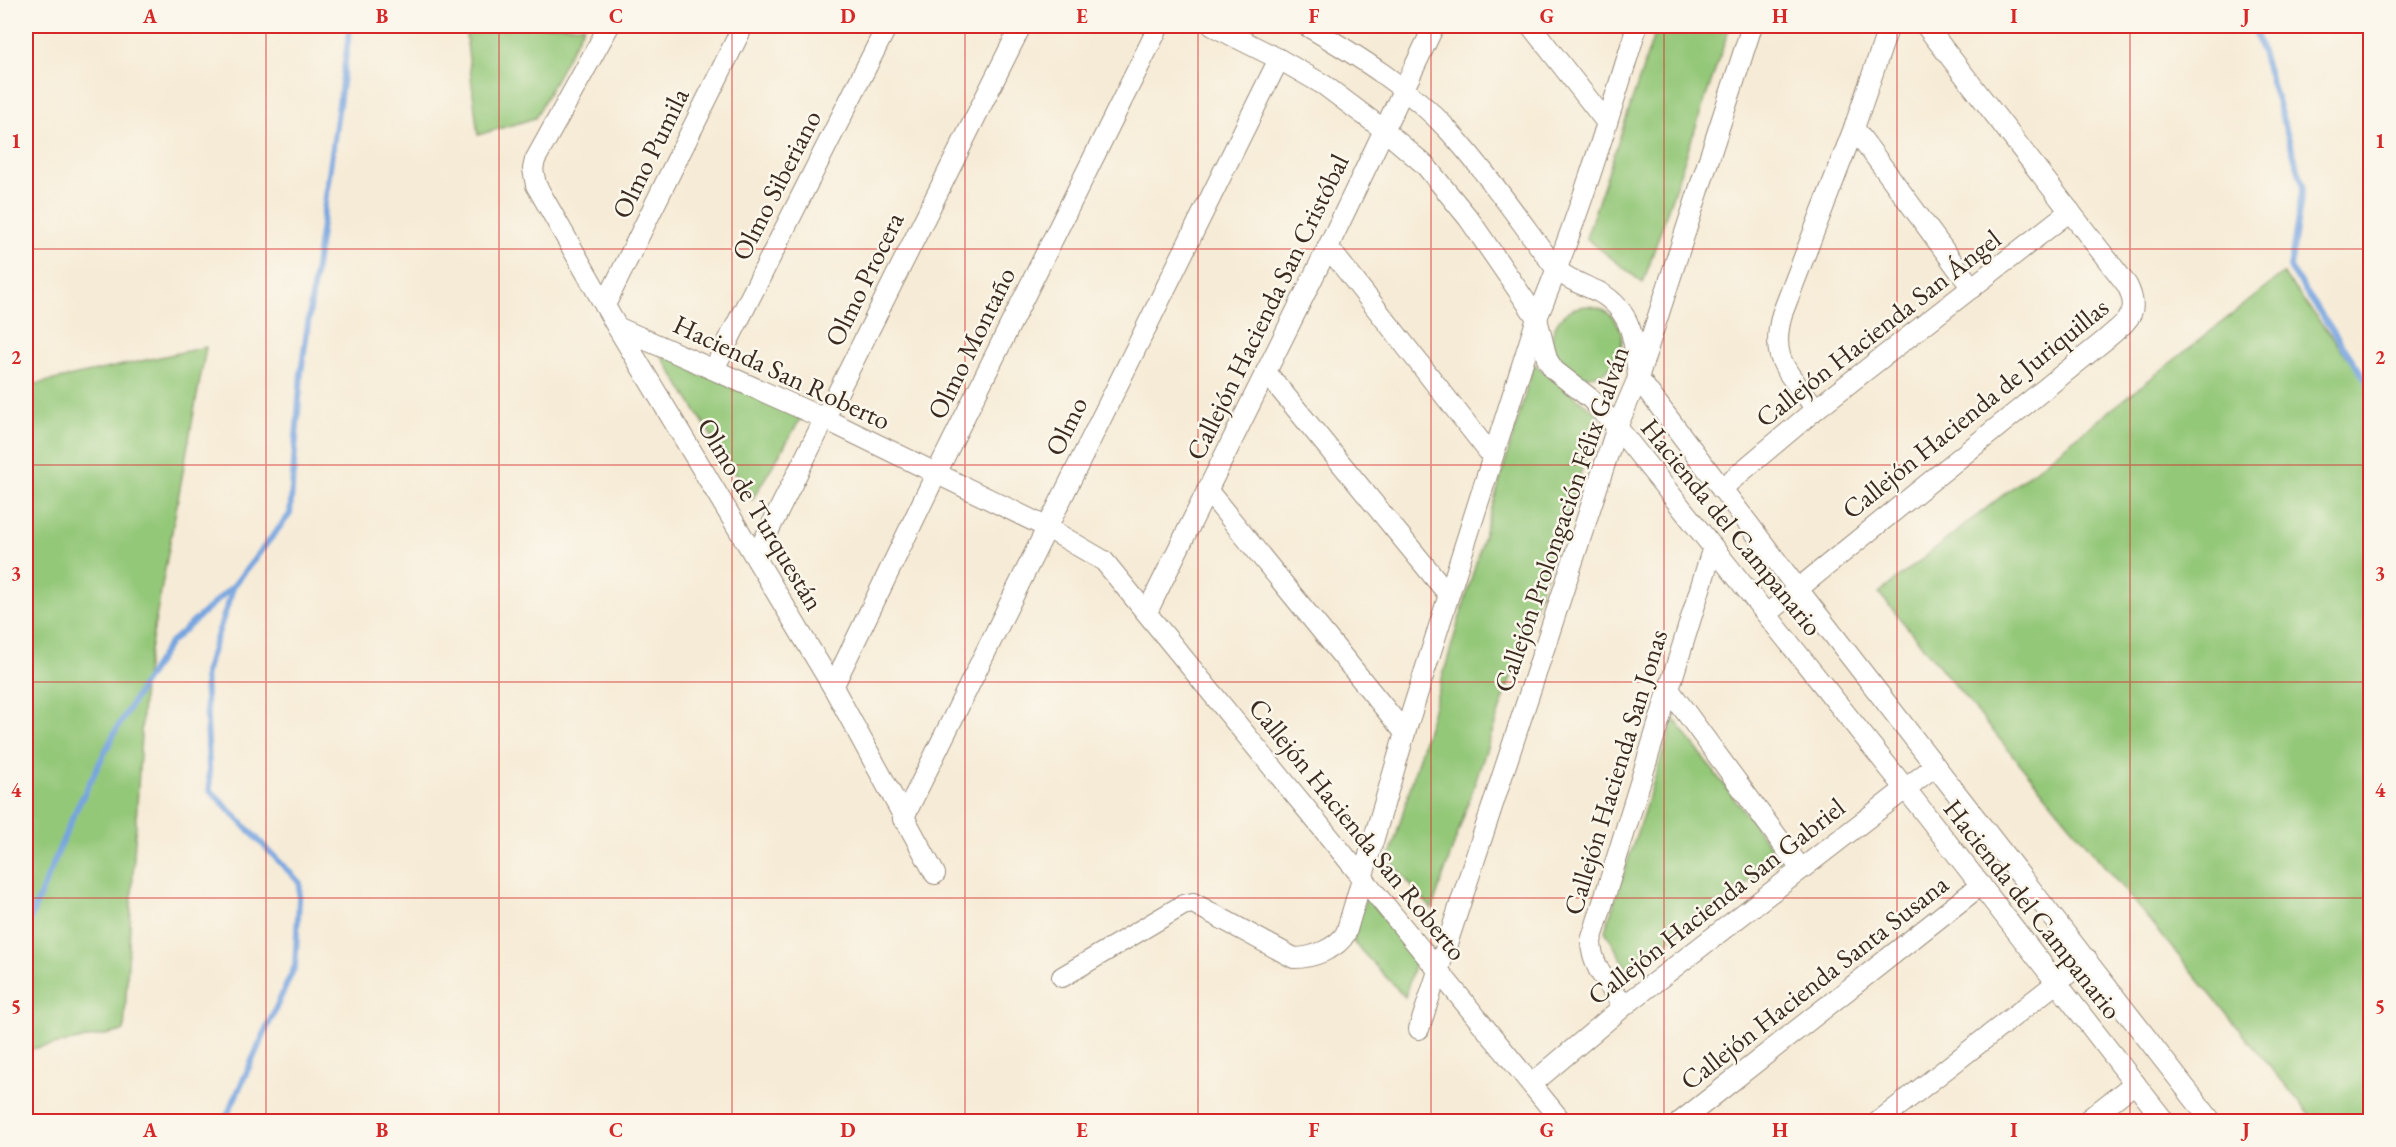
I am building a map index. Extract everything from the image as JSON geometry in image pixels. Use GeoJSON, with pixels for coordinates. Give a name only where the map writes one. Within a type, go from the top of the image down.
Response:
{"type":"FeatureCollection","features":[{"type":"Feature","properties":{"kind":"street","name":"Olmo de Turquestán"},"geometry":{"type":"LineString","coordinates":[[609,26],[535,160],[533,170],[536,185],[617,327],[833,687],[935,874]]}},
{"type":"Feature","properties":{"kind":"street","name":"Olmo Pumila"},"geometry":{"type":"LineString","coordinates":[[605,305],[743,26]]}},
{"type":"Feature","properties":{"kind":"street","name":"Olmo Siberiano"},"geometry":{"type":"LineString","coordinates":[[714,369],[887,26]]}},
{"type":"Feature","properties":{"kind":"street","name":"Olmo Procera"},"geometry":{"type":"LineString","coordinates":[[756,556],[1021,26]]}},
{"type":"Feature","properties":{"kind":"street","name":"Olmo Montaño"},"geometry":{"type":"LineString","coordinates":[[833,687],[936,474],[1159,26]]}},
{"type":"Feature","properties":{"kind":"street","name":"Hacienda del Campanario"},"geometry":{"type":"LineString","coordinates":[[1213,26],[1279,59],[1324,85],[1384,130],[1436,178],[1469,219],[1537,318],[1546,359],[1554,370],[1591,399],[1617,427],[1905,788],[2165,1122]]}},
{"type":"Feature","properties":{"kind":"street"},"geometry":{"type":"LineString","coordinates":[[1307,26],[1352,52],[1404,89],[1450,132],[1557,270],[1570,281],[1612,301],[1622,311],[1634,337],[1638,378]]}},
{"type":"Feature","properties":{"kind":"street","name":"Callejón Hacienda San Cristóbal"},"geometry":{"type":"LineString","coordinates":[[1147,612],[1328,247],[1434,26]]}},
{"type":"Feature","properties":{"kind":"street"},"geometry":{"type":"LineString","coordinates":[[1531,26],[1607,123]]}},
{"type":"Feature","properties":{"kind":"street"},"geometry":{"type":"LineString","coordinates":[[1062,977],[1183,905],[1194,903],[1294,958],[1307,958],[1341,942],[1346,933],[1405,733],[1492,456],[1537,318],[1557,270],[1607,123],[1637,26]]}},
{"type":"Feature","properties":{"kind":"street","name":"Callejón Prolongación Félix Galván"},"geometry":{"type":"LineString","coordinates":[[1419,1029],[1617,427],[1638,378],[1752,26]]}},
{"type":"Feature","properties":{"kind":"street"},"geometry":{"type":"LineString","coordinates":[[1816,409],[1781,361],[1777,335],[1782,314],[1854,128],[1889,26]]}},
{"type":"Feature","properties":{"kind":"street","name":"Callejón Hacienda de Juriquillas"},"geometry":{"type":"LineString","coordinates":[[1767,614],[2129,318],[2134,310],[2134,302],[2127,285],[1926,26]]}},
{"type":"Feature","properties":{"kind":"street","name":"Olmo"},"geometry":{"type":"LineString","coordinates":[[903,819],[1279,59]]}},
{"type":"Feature","properties":{"kind":"street"},"geometry":{"type":"LineString","coordinates":[[1854,128],[1972,288]]}},
{"type":"Feature","properties":{"kind":"street","name":"Callejón Hacienda San Ángel"},"geometry":{"type":"LineString","coordinates":[[1721,489],[1816,409],[2070,211]]}},
{"type":"Feature","properties":{"kind":"street"},"geometry":{"type":"LineString","coordinates":[[1328,247],[1492,456]]}},
{"type":"Feature","properties":{"kind":"street","name":"Hacienda San Roberto"},"geometry":{"type":"LineString","coordinates":[[617,327],[825,419],[1046,527],[1094,554],[1113,569]]}},
{"type":"Feature","properties":{"kind":"street"},"geometry":{"type":"LineString","coordinates":[[1266,372],[1448,594]]}},
{"type":"Feature","properties":{"kind":"street","name":"Hacienda del Campanario"},"geometry":{"type":"LineString","coordinates":[[1638,378],[1797,588],[2212,1122]]}},
{"type":"Feature","properties":{"kind":"street"},"geometry":{"type":"LineString","coordinates":[[1207,490],[1405,733]]}},
{"type":"Feature","properties":{"kind":"street","name":"Callejón Hacienda San Jonas"},"geometry":{"type":"LineString","coordinates":[[1624,1006],[1598,970],[1591,951],[1591,941],[1713,547]]}},
{"type":"Feature","properties":{"kind":"street","name":"Callejón Hacienda San Roberto"},"geometry":{"type":"LineString","coordinates":[[1113,569],[1439,972],[1533,1083],[1562,1122]]}},
{"type":"Feature","properties":{"kind":"street"},"geometry":{"type":"LineString","coordinates":[[1668,688],[1801,869]]}},
{"type":"Feature","properties":{"kind":"street","name":"Callejón Hacienda San Gabriel"},"geometry":{"type":"LineString","coordinates":[[1533,1083],[1624,1006],[1935,766]]}},
{"type":"Feature","properties":{"kind":"street","name":"Callejón Hacienda Santa Susana"},"geometry":{"type":"LineString","coordinates":[[1680,1122],[1981,885]]}},
{"type":"Feature","properties":{"kind":"street"},"geometry":{"type":"LineString","coordinates":[[1878,1122],[2087,959]]}},
{"type":"Feature","properties":{"kind":"street"},"geometry":{"type":"LineString","coordinates":[[2085,1122],[2135,1083]]}},
{"type":"Feature","properties":{"kind":"green space"},"geometry":{"type":"Polygon","coordinates":[[[465,26],[584,26],[535,118],[478,135],[465,26]]]}},
{"type":"Feature","properties":{"kind":"green space"},"geometry":{"type":"Polygon","coordinates":[[[1657,26],[1730,26],[1643,283],[1586,238],[1657,26]]]}},
{"type":"Feature","properties":{"kind":"green space"},"geometry":{"type":"Polygon","coordinates":[[[2283,274],[2370,386],[2370,1121],[2315,1121],[1879,593],[2283,274]]]}},
{"type":"Feature","properties":{"kind":"green space"},"geometry":{"type":"Polygon","coordinates":[[[1587,306],[1600,309],[1612,316],[1619,328],[1622,341],[1619,354],[1612,366],[1600,373],[1587,376],[1574,373],[1562,366],[1555,354],[1552,341],[1555,328],[1562,316],[1574,309],[1587,306]]]}},
{"type":"Feature","properties":{"kind":"green space"},"geometry":{"type":"Polygon","coordinates":[[[650,338],[801,418],[752,500],[650,338]]]}},
{"type":"Feature","properties":{"kind":"green space"},"geometry":{"type":"Polygon","coordinates":[[[206,347],[144,683],[124,1031],[26,1050],[26,386],[206,347]]]}},
{"type":"Feature","properties":{"kind":"green space"},"geometry":{"type":"Polygon","coordinates":[[[1534,364],[1600,416],[1432,909],[1389,860],[1534,364]]]}},
{"type":"Feature","properties":{"kind":"green space"},"geometry":{"type":"Polygon","coordinates":[[[1674,719],[1780,859],[1628,970],[1605,931],[1674,719]]]}},
{"type":"Feature","properties":{"kind":"green space"},"geometry":{"type":"Polygon","coordinates":[[[1366,896],[1416,958],[1405,997],[1353,942],[1366,896]]]}},
{"type":"Feature","properties":{"kind":"waterway"},"geometry":{"type":"LineString","coordinates":[[224,1122],[295,966],[300,883],[210,790],[205,673],[234,585],[290,514],[301,373],[350,26]]}},
{"type":"Feature","properties":{"kind":"waterway"},"geometry":{"type":"LineString","coordinates":[[2254,26],[2303,185],[2290,268],[2370,386]]}},
{"type":"Feature","properties":{"kind":"waterway"},"geometry":{"type":"LineString","coordinates":[[26,929],[73,816],[115,732],[144,683],[170,643],[232,587]]}}]}
